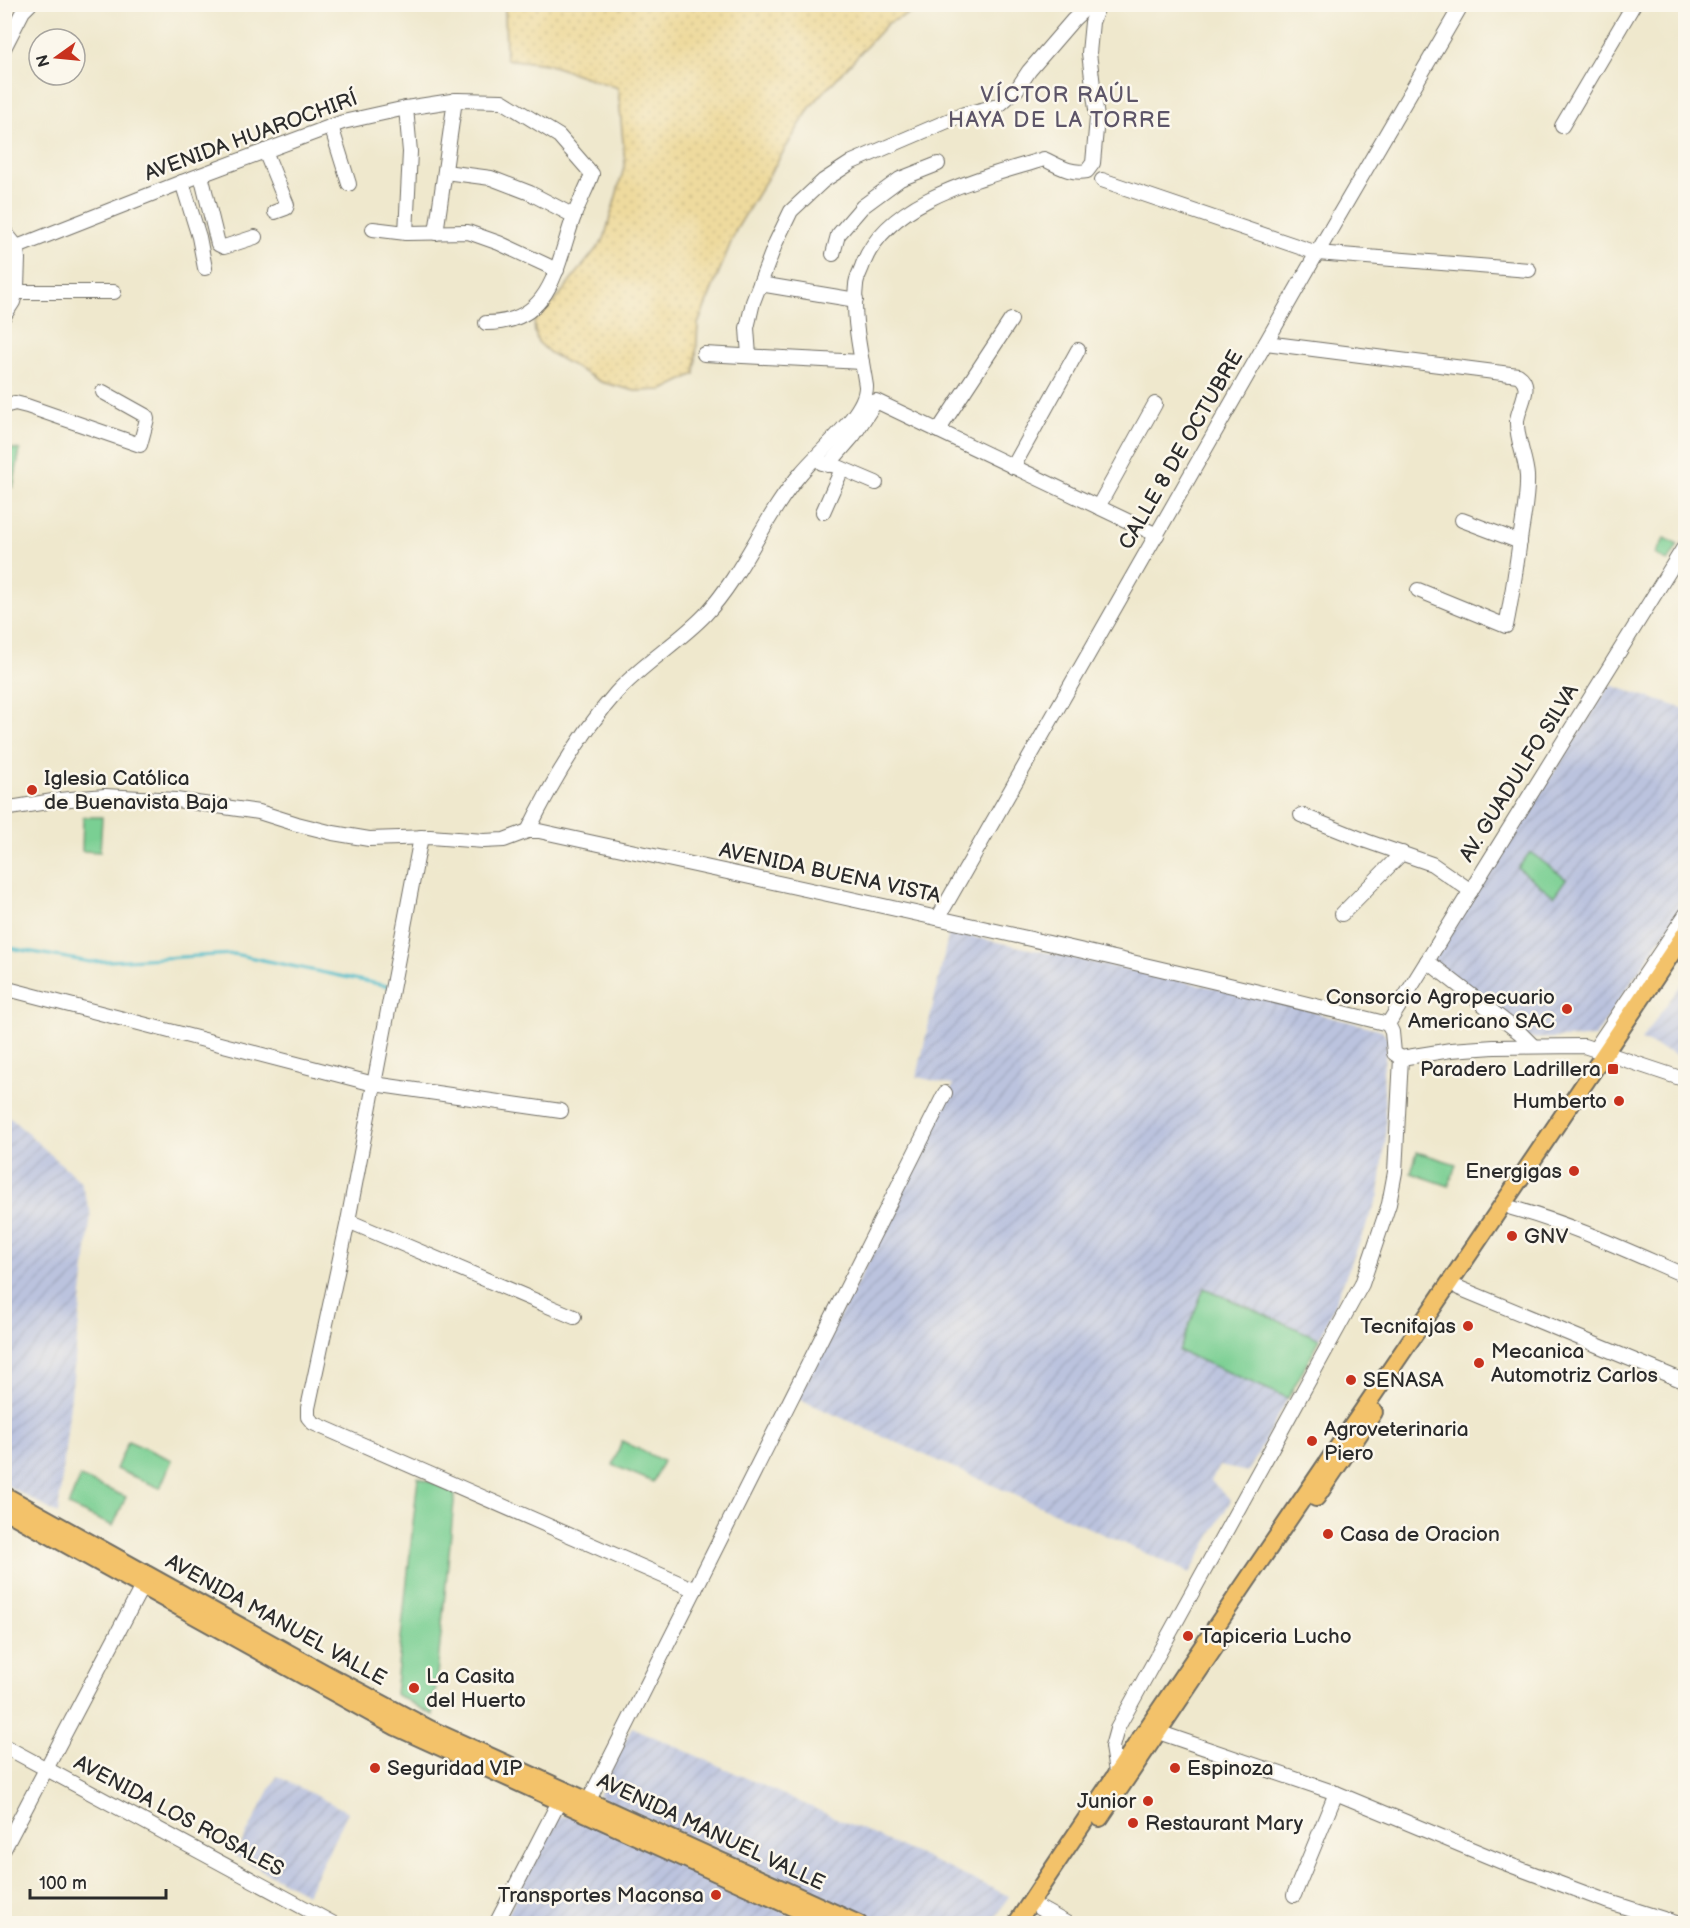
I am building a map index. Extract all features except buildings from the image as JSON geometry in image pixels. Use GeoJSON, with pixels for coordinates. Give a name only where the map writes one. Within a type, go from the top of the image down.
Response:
{"type":"FeatureCollection","features":[{"type":"Feature","properties":{"kind":"main road"},"geometry":{"type":"LineString","coordinates":[[1016,1923],[1105,1799],[1158,1732],[1336,1459],[1686,932]]}},
{"type":"Feature","properties":{"kind":"main road"},"geometry":{"type":"LineString","coordinates":[[1028,1923],[1105,1799],[1116,1772],[1459,1288],[1512,1208],[1606,1052],[1647,1004],[1686,949]]}},
{"type":"Feature","properties":{"kind":"main road","name":"AVENIDA MANUEL VALLE"},"geometry":{"type":"LineString","coordinates":[[4,1495],[145,1581],[396,1727],[562,1796],[829,1923]]}},
{"type":"Feature","properties":{"kind":"main road","name":"AVENIDA MANUEL VALLE"},"geometry":{"type":"LineString","coordinates":[[4,1510],[145,1581]]}},
{"type":"Feature","properties":{"kind":"main road","name":"AVENIDA MANUEL VALLE"},"geometry":{"type":"LineString","coordinates":[[562,1796],[589,1800],[859,1923]]}},
{"type":"Feature","properties":{"kind":"street"},"geometry":{"type":"LineString","coordinates":[[749,356],[747,328],[753,302],[791,211],[823,181],[852,162],[964,114],[998,106],[1017,89],[1029,71],[1090,4]]}},
{"type":"Feature","properties":{"kind":"street"},"geometry":{"type":"LineString","coordinates":[[528,831],[576,744],[617,692],[705,615],[735,577],[790,485],[834,438],[862,403],[866,393],[856,320],[855,284],[876,239],[899,218],[943,192],[1044,159],[1069,172],[1087,171],[1093,163],[1097,118],[1089,53],[1092,22],[1099,4]]}},
{"type":"Feature","properties":{"kind":"street","name":"CALLE 8 DE OCTUBRE"},"geometry":{"type":"LineString","coordinates":[[938,918],[1317,253],[1462,4]]}},
{"type":"Feature","properties":{"kind":"street"},"geometry":{"type":"LineString","coordinates":[[1562,126],[1634,4]]}},
{"type":"Feature","properties":{"kind":"street"},"geometry":{"type":"LineString","coordinates":[[4,48],[22,7]]}},
{"type":"Feature","properties":{"kind":"street"},"geometry":{"type":"LineString","coordinates":[[436,233],[455,100]]}},
{"type":"Feature","properties":{"kind":"street","name":"AVENIDA HUAROCHIRÍ"},"geometry":{"type":"LineString","coordinates":[[17,247],[331,126],[406,108],[455,100],[502,101],[559,136],[590,170],[591,177],[574,216]]}},
{"type":"Feature","properties":{"kind":"street"},"geometry":{"type":"LineString","coordinates":[[406,108],[410,152],[406,233]]}},
{"type":"Feature","properties":{"kind":"street"},"geometry":{"type":"LineString","coordinates":[[331,126],[349,184]]}},
{"type":"Feature","properties":{"kind":"street"},"geometry":{"type":"LineString","coordinates":[[265,151],[287,205],[286,208],[275,212]]}},
{"type":"Feature","properties":{"kind":"street"},"geometry":{"type":"LineString","coordinates":[[832,254],[838,235],[862,207],[900,179],[938,164]]}},
{"type":"Feature","properties":{"kind":"street"},"geometry":{"type":"LineString","coordinates":[[445,172],[491,178],[530,193],[574,216],[558,270],[545,296],[525,313],[500,323],[486,323]]}},
{"type":"Feature","properties":{"kind":"street"},"geometry":{"type":"LineString","coordinates":[[201,175],[218,244],[224,247],[255,237]]}},
{"type":"Feature","properties":{"kind":"street"},"geometry":{"type":"LineString","coordinates":[[1102,180],[1317,253],[1529,270]]}},
{"type":"Feature","properties":{"kind":"street"},"geometry":{"type":"LineString","coordinates":[[182,182],[199,237],[205,268]]}},
{"type":"Feature","properties":{"kind":"street"},"geometry":{"type":"LineString","coordinates":[[373,229],[406,233],[468,232],[499,243],[558,270]]}},
{"type":"Feature","properties":{"kind":"street"},"geometry":{"type":"LineString","coordinates":[[4,231],[17,247],[16,292],[4,316]]}},
{"type":"Feature","properties":{"kind":"street"},"geometry":{"type":"LineString","coordinates":[[760,284],[856,300]]}},
{"type":"Feature","properties":{"kind":"street"},"geometry":{"type":"LineString","coordinates":[[16,292],[114,292]]}},
{"type":"Feature","properties":{"kind":"street"},"geometry":{"type":"LineString","coordinates":[[938,431],[1011,320]]}},
{"type":"Feature","properties":{"kind":"street"},"geometry":{"type":"LineString","coordinates":[[1266,343],[1518,375],[1524,379],[1524,397],[1517,421],[1527,474],[1526,499],[1515,586],[1506,626],[1418,590]]}},
{"type":"Feature","properties":{"kind":"street"},"geometry":{"type":"LineString","coordinates":[[1013,467],[1078,350]]}},
{"type":"Feature","properties":{"kind":"street"},"geometry":{"type":"LineString","coordinates":[[704,354],[862,362]]}},
{"type":"Feature","properties":{"kind":"street"},"geometry":{"type":"LineString","coordinates":[[4,406],[15,403],[27,406],[140,445],[146,416],[103,392]]}},
{"type":"Feature","properties":{"kind":"street"},"geometry":{"type":"LineString","coordinates":[[823,513],[835,467],[876,401],[1157,535]]}},
{"type":"Feature","properties":{"kind":"street"},"geometry":{"type":"LineString","coordinates":[[1098,507],[1155,404]]}},
{"type":"Feature","properties":{"kind":"street"},"geometry":{"type":"LineString","coordinates":[[811,461],[835,467],[876,483]]}},
{"type":"Feature","properties":{"kind":"street"},"geometry":{"type":"LineString","coordinates":[[1462,520],[1520,542]]}},
{"type":"Feature","properties":{"kind":"street","name":"AV. GUADULFO SILVA"},"geometry":{"type":"LineString","coordinates":[[1388,1024],[1686,544]]}},
{"type":"Feature","properties":{"kind":"street","name":"AVENIDA BUENA VISTA"},"geometry":{"type":"LineString","coordinates":[[4,809],[59,800],[105,796],[176,801],[259,812],[324,831],[369,839],[422,837],[484,842],[504,840],[528,831],[539,831],[1304,1001],[1388,1024]]}},
{"type":"Feature","properties":{"kind":"street"},"geometry":{"type":"LineString","coordinates":[[1301,815],[1432,864],[1471,891]]}},
{"type":"Feature","properties":{"kind":"street"},"geometry":{"type":"LineString","coordinates":[[422,837],[348,1221],[308,1408],[310,1420],[695,1590]]}},
{"type":"Feature","properties":{"kind":"street"},"geometry":{"type":"LineString","coordinates":[[1342,914],[1402,853]]}},
{"type":"Feature","properties":{"kind":"street"},"geometry":{"type":"LineString","coordinates":[[1606,1052],[1686,914]]}},
{"type":"Feature","properties":{"kind":"street"},"geometry":{"type":"LineString","coordinates":[[1427,961],[1520,1033],[1532,1045]]}},
{"type":"Feature","properties":{"kind":"street"},"geometry":{"type":"LineString","coordinates":[[4,988],[374,1084],[561,1111]]}},
{"type":"Feature","properties":{"kind":"street"},"geometry":{"type":"LineString","coordinates":[[1388,1024],[1392,1032],[1394,1053],[1401,1058],[1451,1050],[1532,1045],[1584,1046],[1686,1080]]}},
{"type":"Feature","properties":{"kind":"street"},"geometry":{"type":"LineString","coordinates":[[1116,1772],[1112,1746],[1117,1729],[1362,1284],[1389,1204],[1395,1174],[1401,1058]]}},
{"type":"Feature","properties":{"kind":"street"},"geometry":{"type":"LineString","coordinates":[[589,1800],[945,1093]]}},
{"type":"Feature","properties":{"kind":"street"},"geometry":{"type":"LineString","coordinates":[[1512,1208],[1597,1236],[1686,1276]]}},
{"type":"Feature","properties":{"kind":"street"},"geometry":{"type":"LineString","coordinates":[[348,1221],[574,1317]]}},
{"type":"Feature","properties":{"kind":"street"},"geometry":{"type":"LineString","coordinates":[[1459,1288],[1686,1382]]}},
{"type":"Feature","properties":{"kind":"street"},"geometry":{"type":"LineString","coordinates":[[4,1849],[145,1581]]}},
{"type":"Feature","properties":{"kind":"street"},"geometry":{"type":"LineString","coordinates":[[1158,1732],[1336,1793],[1502,1862],[1606,1901],[1679,1923]]}},
{"type":"Feature","properties":{"kind":"street","name":"AVENIDA LOS ROSALES"},"geometry":{"type":"LineString","coordinates":[[4,1746],[334,1923]]}},
{"type":"Feature","properties":{"kind":"street"},"geometry":{"type":"LineString","coordinates":[[1294,1895],[1336,1793]]}},
{"type":"Feature","properties":{"kind":"street"},"geometry":{"type":"LineString","coordinates":[[496,1923],[562,1796]]}},
{"type":"Feature","properties":{"kind":"street"},"geometry":{"type":"LineString","coordinates":[[1039,1908],[1068,1923]]}},
{"type":"Feature","properties":{"kind":"shaded area"},"geometry":{"type":"Polygon","coordinates":[[[1610,685],[1685,709],[1685,902],[1595,1037],[1517,1039],[1428,967],[1610,685]]]}},
{"type":"Feature","properties":{"kind":"shaded area"},"geometry":{"type":"Polygon","coordinates":[[[949,932],[1292,1004],[1326,1016],[1382,1030],[1388,1040],[1383,1070],[1386,1135],[1379,1195],[1320,1339],[1204,1288],[1179,1350],[1288,1398],[1248,1472],[1219,1466],[1211,1481],[1231,1500],[1190,1573],[797,1398],[887,1225],[953,1085],[917,1077],[949,932]]]}},
{"type":"Feature","properties":{"kind":"shaded area"},"geometry":{"type":"Polygon","coordinates":[[[1685,979],[1685,1059],[1641,1040],[1685,979]]]}},
{"type":"Feature","properties":{"kind":"shaded area"},"geometry":{"type":"Polygon","coordinates":[[[5,1113],[80,1181],[91,1213],[58,1514],[5,1484],[5,1113]]]}},
{"type":"Feature","properties":{"kind":"shaded area"},"geometry":{"type":"Polygon","coordinates":[[[632,1727],[1009,1896],[992,1923],[881,1923],[598,1796],[632,1727]]]}},
{"type":"Feature","properties":{"kind":"shaded area"},"geometry":{"type":"Polygon","coordinates":[[[277,1776],[348,1812],[307,1894],[235,1856],[277,1776]]]}},
{"type":"Feature","properties":{"kind":"shaded area"},"geometry":{"type":"Polygon","coordinates":[[[576,1815],[806,1923],[503,1924],[557,1818],[576,1815]]]}},
{"type":"Feature","properties":{"kind":"sand"},"geometry":{"type":"Polygon","coordinates":[[[505,4],[963,5],[927,6],[888,23],[811,106],[736,230],[698,324],[695,374],[663,390],[635,391],[601,382],[550,353],[538,342],[534,321],[554,302],[604,239],[625,164],[618,88],[547,64],[506,59],[505,4]]]}},
{"type":"Feature","properties":{"kind":"green space"},"geometry":{"type":"Polygon","coordinates":[[[5,447],[20,450],[13,487],[5,485],[5,447]]]}},
{"type":"Feature","properties":{"kind":"green space"},"geometry":{"type":"Polygon","coordinates":[[[1665,538],[1678,545],[1668,562],[1655,554],[1665,538]]]}},
{"type":"Feature","properties":{"kind":"green space"},"geometry":{"type":"Polygon","coordinates":[[[83,817],[102,817],[100,852],[82,851],[83,817]]]}},
{"type":"Feature","properties":{"kind":"green space"},"geometry":{"type":"Polygon","coordinates":[[[1530,852],[1566,879],[1554,896],[1518,868],[1530,852]]]}},
{"type":"Feature","properties":{"kind":"green space"},"geometry":{"type":"Polygon","coordinates":[[[1417,1152],[1456,1164],[1449,1186],[1411,1173],[1417,1152]]]}},
{"type":"Feature","properties":{"kind":"green space"},"geometry":{"type":"Polygon","coordinates":[[[1204,1288],[1320,1339],[1288,1398],[1179,1351],[1204,1288]]]}},
{"type":"Feature","properties":{"kind":"green space"},"geometry":{"type":"Polygon","coordinates":[[[128,1441],[172,1460],[160,1488],[116,1469],[128,1441]]]}},
{"type":"Feature","properties":{"kind":"green space"},"geometry":{"type":"Polygon","coordinates":[[[622,1441],[663,1461],[653,1482],[613,1465],[622,1441]]]}},
{"type":"Feature","properties":{"kind":"green space"},"geometry":{"type":"Polygon","coordinates":[[[80,1477],[126,1497],[113,1526],[68,1506],[80,1477]]]}},
{"type":"Feature","properties":{"kind":"green space"},"geometry":{"type":"Polygon","coordinates":[[[418,1477],[455,1492],[433,1715],[395,1694],[418,1477]]]}},
{"type":"Feature","properties":{"kind":"waterway"},"geometry":{"type":"LineString","coordinates":[[4,947],[90,962],[234,954],[388,986]]}},
{"type":"Feature","properties":{"kind":"place","name":"Iglesia Católica de Buenavista Baja"},"geometry":{"type":"Point","coordinates":[32,790]}},
{"type":"Feature","properties":{"kind":"place","name":"Consorcio Agropecuario Americano SAC"},"geometry":{"type":"Point","coordinates":[1567,1009]}},
{"type":"Feature","properties":{"kind":"place","name":"Paradero Ladrillera"},"geometry":{"type":"Point","coordinates":[1613,1069]}},
{"type":"Feature","properties":{"kind":"place","name":"Humberto"},"geometry":{"type":"Point","coordinates":[1619,1101]}},
{"type":"Feature","properties":{"kind":"place","name":"Energigas"},"geometry":{"type":"Point","coordinates":[1574,1171]}},
{"type":"Feature","properties":{"kind":"place","name":"GNV"},"geometry":{"type":"Point","coordinates":[1512,1236]}},
{"type":"Feature","properties":{"kind":"place","name":"Tecnifajas"},"geometry":{"type":"Point","coordinates":[1468,1326]}},
{"type":"Feature","properties":{"kind":"place","name":"Mecanica Automotriz Carlos"},"geometry":{"type":"Point","coordinates":[1479,1363]}},
{"type":"Feature","properties":{"kind":"place","name":"SENASA"},"geometry":{"type":"Point","coordinates":[1351,1380]}},
{"type":"Feature","properties":{"kind":"place","name":"Agroveterinaria Piero"},"geometry":{"type":"Point","coordinates":[1312,1441]}},
{"type":"Feature","properties":{"kind":"place","name":"Casa de Oracion"},"geometry":{"type":"Point","coordinates":[1328,1534]}},
{"type":"Feature","properties":{"kind":"place","name":"Tapiceria Lucho"},"geometry":{"type":"Point","coordinates":[1188,1636]}},
{"type":"Feature","properties":{"kind":"place","name":"La Casita del Huerto"},"geometry":{"type":"Point","coordinates":[414,1688]}},
{"type":"Feature","properties":{"kind":"place","name":"Seguridad VIP"},"geometry":{"type":"Point","coordinates":[375,1768]}},
{"type":"Feature","properties":{"kind":"place","name":"Espinoza"},"geometry":{"type":"Point","coordinates":[1175,1768]}},
{"type":"Feature","properties":{"kind":"place","name":"Junior"},"geometry":{"type":"Point","coordinates":[1148,1801]}},
{"type":"Feature","properties":{"kind":"place","name":"Restaurant Mary"},"geometry":{"type":"Point","coordinates":[1133,1823]}},
{"type":"Feature","properties":{"kind":"place","name":"Transportes Maconsa"},"geometry":{"type":"Point","coordinates":[716,1895]}},
{"type":"Feature","properties":{"kind":"district","name":"VÍCTOR RAÚL HAYA DE LA TORRE"},"geometry":{"type":"Point","coordinates":[1060,108]}}]}
